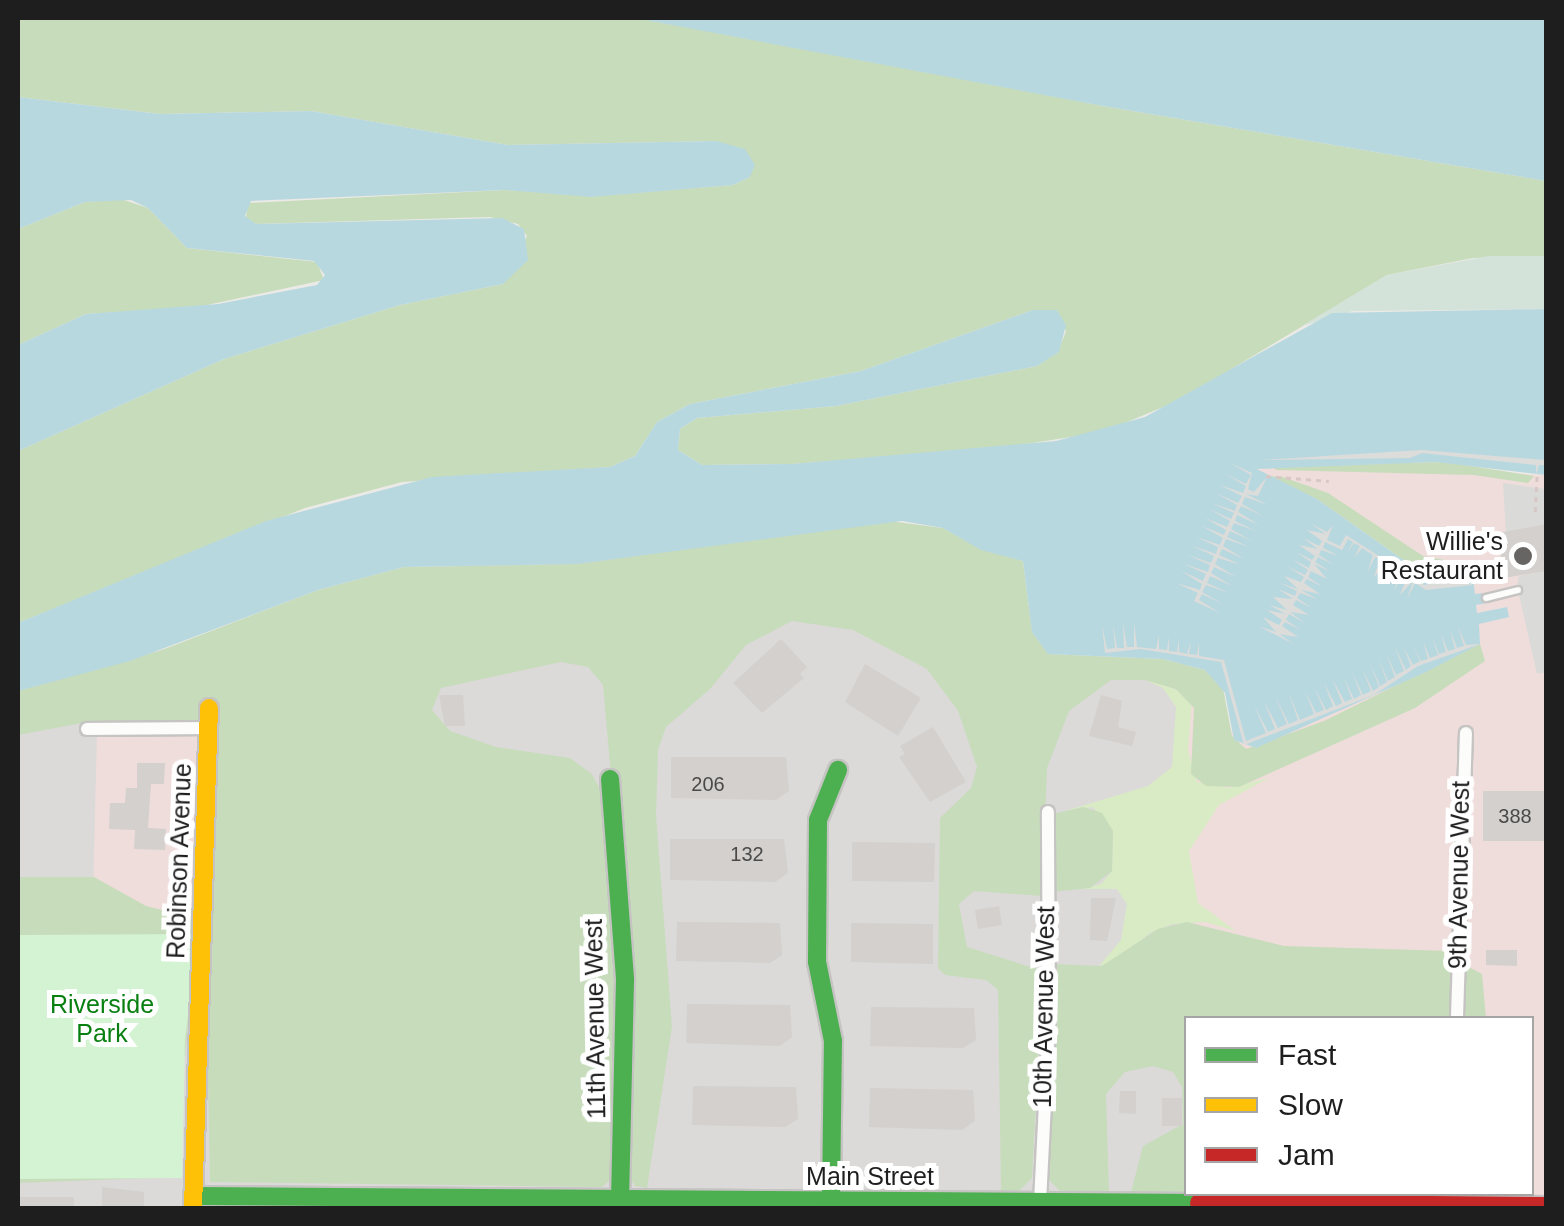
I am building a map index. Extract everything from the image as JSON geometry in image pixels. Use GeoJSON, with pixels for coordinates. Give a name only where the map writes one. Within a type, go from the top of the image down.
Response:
{"type":"FeatureCollection","features":[{"type":"Feature","properties":{"kind":"street","name":"Robinson Avenue"},"geometry":{"type":"LineString","coordinates":[[193,1202],[209,708]]}},
{"type":"Feature","properties":{"kind":"street"},"geometry":{"type":"LineString","coordinates":[[87,728],[208,728]]}},
{"type":"Feature","properties":{"kind":"street","name":"9th Avenue West"},"geometry":{"type":"LineString","coordinates":[[1457,1016],[1466,732]]}},
{"type":"Feature","properties":{"kind":"street"},"geometry":{"type":"LineString","coordinates":[[831,1200],[833,1041],[817,962],[818,820],[838,770]]}},
{"type":"Feature","properties":{"kind":"street","name":"11th Avenue West"},"geometry":{"type":"LineString","coordinates":[[610,779],[625,980],[620,1204]]}},
{"type":"Feature","properties":{"kind":"street","name":"10th Avenue West"},"geometry":{"type":"LineString","coordinates":[[1040,1205],[1049,1026],[1048,812]]}},
{"type":"Feature","properties":{"kind":"street","name":"Main Street"},"geometry":{"type":"LineString","coordinates":[[193,1202],[620,1204],[831,1200],[1040,1205],[1459,1202],[1546,1206]]}},
{"type":"Feature","properties":{"kind":"lane"},"geometry":{"type":"LineString","coordinates":[[1486,598],[1518,590]]}},
{"type":"Feature","properties":{"kind":"path"},"geometry":{"type":"LineString","coordinates":[[1535,512],[1537,474]]}},
{"type":"Feature","properties":{"kind":"path"},"geometry":{"type":"LineString","coordinates":[[1266,476],[1330,481]]}},
{"type":"Feature","properties":{"kind":"shaded area"},"geometry":{"type":"Polygon","coordinates":[[[1489,256],[1546,256],[1546,309],[1353,311],[1302,326],[1387,275],[1489,256]]]}},
{"type":"Feature","properties":{"kind":"shaded area"},"geometry":{"type":"Polygon","coordinates":[[[1294,463],[1546,475],[1546,1198],[1492,1196],[1534,1196],[1534,1016],[1450,1016],[1450,974],[1183,972],[1186,663],[1231,731],[1506,607],[1477,613],[1476,605],[1486,603],[1475,595],[1471,573],[1447,575],[1256,470],[1294,463]]]}},
{"type":"Feature","properties":{"kind":"shaded area"},"geometry":{"type":"Polygon","coordinates":[[[1503,483],[1546,489],[1546,524],[1506,532],[1503,483]]]}},
{"type":"Feature","properties":{"kind":"shaded area"},"geometry":{"type":"Polygon","coordinates":[[[845,524],[1005,554],[1048,654],[1186,663],[1183,971],[1450,974],[1450,1016],[1184,1016],[1184,1192],[648,1188],[647,1208],[18,1208],[18,1179],[182,1177],[185,1040],[195,983],[92,933],[18,935],[18,691],[473,561],[539,565],[845,524]]]}},
{"type":"Feature","properties":{"kind":"shaded area"},"geometry":{"type":"Polygon","coordinates":[[[1546,571],[1546,672],[1537,674],[1517,586],[1519,576],[1546,571]]]}},
{"type":"Feature","properties":{"kind":"shaded area"},"geometry":{"type":"Polygon","coordinates":[[[97,734],[200,736],[198,934],[92,933],[97,734]]]}},
{"type":"Feature","properties":{"kind":"green space"},"geometry":{"type":"Polygon","coordinates":[[[18,18],[635,18],[718,30],[1103,106],[1546,181],[1546,256],[1473,258],[1387,275],[1180,400],[1103,432],[994,449],[792,464],[702,465],[678,450],[680,429],[697,418],[836,406],[1037,366],[1058,352],[1066,331],[1057,310],[1033,310],[861,371],[690,404],[657,422],[635,456],[610,467],[402,482],[305,508],[18,623],[18,451],[224,359],[400,305],[503,284],[527,236],[518,224],[490,217],[256,224],[246,219],[248,203],[504,190],[606,195],[733,185],[750,177],[716,141],[508,145],[311,111],[160,114],[18,97],[18,18]]]}},
{"type":"Feature","properties":{"kind":"green space"},"geometry":{"type":"Polygon","coordinates":[[[121,199],[148,208],[187,248],[317,262],[324,280],[193,308],[86,314],[18,345],[18,229],[85,202],[121,199]]]}},
{"type":"Feature","properties":{"kind":"green space"},"geometry":{"type":"Polygon","coordinates":[[[1446,462],[1534,476],[1528,483],[1474,475],[1276,470],[1272,465],[1446,462]]]}},
{"type":"Feature","properties":{"kind":"green space"},"geometry":{"type":"Polygon","coordinates":[[[1280,476],[1328,493],[1423,556],[1465,564],[1472,572],[1419,571],[1317,499],[1268,477],[1280,476]]]}},
{"type":"Feature","properties":{"kind":"green space"},"geometry":{"type":"Polygon","coordinates":[[[889,521],[943,528],[981,549],[1023,561],[1032,632],[1048,654],[1163,659],[1205,670],[1223,688],[1232,736],[1246,749],[1324,721],[1480,644],[1485,661],[1415,708],[1239,787],[1206,786],[1191,774],[1194,708],[1176,689],[1145,680],[1111,680],[1069,711],[1047,768],[1042,896],[974,891],[959,904],[967,947],[1043,971],[1032,1178],[1019,1191],[1001,1191],[998,990],[986,980],[945,975],[938,968],[940,818],[971,788],[977,767],[958,711],[927,669],[853,630],[792,621],[746,645],[710,689],[666,727],[658,750],[656,815],[672,1027],[647,1188],[635,1186],[627,1174],[627,957],[603,685],[588,667],[561,662],[441,688],[432,710],[450,731],[496,747],[570,758],[592,774],[603,795],[621,976],[614,1177],[602,1187],[210,1182],[206,977],[214,722],[220,704],[203,699],[198,722],[82,723],[18,735],[18,691],[162,650],[318,590],[404,567],[577,564],[889,521]]]}},
{"type":"Feature","properties":{"kind":"green space"},"geometry":{"type":"Polygon","coordinates":[[[1145,680],[1175,689],[1192,701],[1188,750],[1197,782],[1229,788],[1269,778],[1219,805],[1189,851],[1198,903],[1236,931],[1205,922],[1172,924],[1150,933],[1118,959],[1099,966],[1121,940],[1127,904],[1117,889],[1083,889],[1101,884],[1112,871],[1113,831],[1093,807],[1065,811],[1148,786],[1172,767],[1176,707],[1163,688],[1145,680]]]}},
{"type":"Feature","properties":{"kind":"green space"},"geometry":{"type":"Polygon","coordinates":[[[1083,807],[1102,813],[1113,831],[1112,871],[1090,888],[1051,892],[1053,814],[1083,807]]]}},
{"type":"Feature","properties":{"kind":"green space","name":"Riverside Park"},"geometry":{"type":"Polygon","coordinates":[[[18,877],[94,877],[146,906],[198,919],[185,1056],[148,1178],[18,1183],[18,877]]]}},
{"type":"Feature","properties":{"kind":"green space"},"geometry":{"type":"Polygon","coordinates":[[[1187,922],[1284,946],[1450,951],[1450,1016],[1184,1016],[1184,1192],[1131,1192],[1143,1146],[1183,1124],[1182,1087],[1173,1072],[1153,1066],[1125,1072],[1106,1094],[1109,1192],[1060,1191],[1049,1180],[1053,964],[1102,966],[1158,929],[1187,922]]]}},
{"type":"Feature","properties":{"kind":"green space","name":"Riverside Park"},"geometry":{"type":"Polygon","coordinates":[[[198,934],[185,1040],[182,1178],[18,1179],[18,935],[198,934]]]}},
{"type":"Feature","properties":{"kind":"green space"},"geometry":{"type":"Polygon","coordinates":[[[1463,964],[1482,974],[1486,1016],[1463,1016],[1463,964]]]}},
{"type":"Feature","properties":{"kind":"water"},"geometry":{"type":"Polygon","coordinates":[[[635,18],[1546,18],[1546,181],[1103,106],[635,18]]]}},
{"type":"Feature","properties":{"kind":"water"},"geometry":{"type":"Polygon","coordinates":[[[18,97],[160,114],[311,111],[508,145],[716,141],[745,149],[755,165],[750,177],[733,185],[591,197],[504,190],[251,201],[245,216],[256,224],[502,218],[524,229],[528,260],[503,284],[400,305],[224,359],[18,451],[18,345],[86,314],[218,304],[317,285],[325,275],[314,261],[187,248],[148,208],[131,200],[85,202],[18,229],[18,97]]]}},
{"type":"Feature","properties":{"kind":"water"},"geometry":{"type":"Polygon","coordinates":[[[1546,309],[1546,475],[1436,462],[1257,469],[1317,499],[1419,571],[1472,572],[1475,594],[1485,593],[1487,603],[1476,605],[1477,613],[1507,607],[1509,617],[1479,624],[1480,644],[1426,672],[1256,748],[1234,740],[1225,693],[1205,670],[1163,659],[1048,654],[1032,632],[1023,561],[981,550],[943,528],[902,521],[577,564],[404,567],[318,590],[130,661],[18,691],[18,623],[266,521],[432,477],[610,467],[635,456],[657,422],[690,404],[861,371],[1033,310],[1057,310],[1066,325],[1059,352],[1037,366],[836,406],[697,418],[680,429],[678,450],[702,465],[792,464],[1056,441],[1145,417],[1332,313],[1546,309]]]}},
{"type":"Feature","properties":{"kind":"pier"},"geometry":{"type":"Polygon","coordinates":[[[1421,450],[1546,460],[1546,465],[1539,465],[1536,474],[1536,465],[1422,453],[1410,458],[1261,460],[1421,450]]]}},
{"type":"Feature","properties":{"kind":"pier"},"geometry":{"type":"Polygon","coordinates":[[[1230,463],[1252,473],[1248,489],[1254,492],[1267,477],[1258,496],[1246,494],[1268,505],[1245,497],[1242,504],[1263,516],[1241,506],[1238,512],[1259,525],[1237,515],[1235,521],[1256,531],[1234,523],[1231,529],[1252,541],[1230,531],[1227,537],[1249,547],[1226,539],[1223,546],[1244,559],[1222,549],[1219,555],[1241,565],[1218,558],[1215,564],[1236,577],[1214,567],[1211,573],[1232,586],[1210,576],[1207,583],[1229,593],[1206,585],[1202,592],[1223,604],[1202,594],[1199,600],[1220,613],[1194,601],[1198,593],[1176,583],[1200,590],[1202,584],[1181,571],[1203,581],[1206,574],[1184,564],[1208,572],[1210,565],[1188,555],[1211,563],[1214,556],[1192,546],[1216,554],[1218,547],[1196,537],[1220,545],[1223,538],[1202,526],[1224,535],[1226,530],[1205,518],[1227,527],[1230,521],[1209,509],[1231,519],[1234,513],[1212,503],[1235,511],[1237,505],[1216,493],[1238,503],[1242,496],[1220,485],[1243,493],[1246,486],[1225,474],[1246,484],[1251,475],[1230,463]]]}},
{"type":"Feature","properties":{"kind":"pier"},"geometry":{"type":"Polygon","coordinates":[[[1310,523],[1327,532],[1333,525],[1327,540],[1340,546],[1346,535],[1424,585],[1453,579],[1473,585],[1426,590],[1415,583],[1407,599],[1413,581],[1400,595],[1407,577],[1402,575],[1394,591],[1400,573],[1395,570],[1387,586],[1393,568],[1388,566],[1380,582],[1386,564],[1374,577],[1380,559],[1375,557],[1367,573],[1373,555],[1362,548],[1354,558],[1360,546],[1354,543],[1347,553],[1353,542],[1348,539],[1342,550],[1325,542],[1323,548],[1339,556],[1321,550],[1319,555],[1334,565],[1318,557],[1315,562],[1331,572],[1314,564],[1327,579],[1311,571],[1308,577],[1323,587],[1307,579],[1304,583],[1320,594],[1301,590],[1317,599],[1300,593],[1297,598],[1312,608],[1296,600],[1293,605],[1309,615],[1290,612],[1305,623],[1289,614],[1286,620],[1301,630],[1285,622],[1282,626],[1298,637],[1279,634],[1294,644],[1258,626],[1276,632],[1263,617],[1279,625],[1282,620],[1267,610],[1286,614],[1269,605],[1287,610],[1273,597],[1293,599],[1278,589],[1295,596],[1297,591],[1280,583],[1298,589],[1284,576],[1301,582],[1304,577],[1288,567],[1305,575],[1308,570],[1292,559],[1309,568],[1311,562],[1296,552],[1312,560],[1315,556],[1299,545],[1318,549],[1303,538],[1319,546],[1322,541],[1307,530],[1326,534],[1310,523]]]}},
{"type":"Feature","properties":{"kind":"pier"},"geometry":{"type":"Polygon","coordinates":[[[1134,622],[1137,647],[1156,649],[1159,635],[1159,649],[1167,650],[1169,637],[1169,651],[1177,652],[1179,639],[1179,652],[1187,654],[1191,641],[1189,654],[1197,655],[1199,642],[1199,656],[1224,660],[1246,741],[1266,733],[1254,705],[1268,732],[1275,729],[1264,701],[1278,728],[1287,724],[1275,696],[1289,724],[1298,720],[1288,691],[1300,720],[1314,714],[1305,691],[1316,713],[1324,710],[1314,687],[1326,710],[1333,706],[1324,683],[1336,706],[1342,703],[1333,680],[1345,702],[1352,699],[1343,676],[1354,699],[1361,695],[1352,672],[1363,695],[1371,691],[1362,668],[1373,691],[1379,687],[1370,663],[1380,686],[1387,682],[1378,658],[1388,681],[1395,677],[1386,653],[1396,675],[1404,671],[1395,647],[1406,670],[1411,666],[1404,648],[1413,665],[1420,661],[1413,645],[1421,661],[1428,659],[1423,641],[1430,658],[1438,655],[1432,637],[1439,654],[1446,652],[1441,634],[1448,651],[1455,649],[1450,630],[1457,648],[1464,646],[1458,627],[1466,645],[1480,644],[1418,666],[1374,695],[1244,745],[1221,662],[1141,649],[1105,653],[1102,625],[1107,649],[1115,648],[1113,624],[1117,648],[1124,648],[1123,623],[1127,647],[1134,647],[1134,622]]]}},
{"type":"Feature","properties":{"kind":"building","name":"Willie's Restaurant"},"geometry":{"type":"Polygon","coordinates":[[[1546,524],[1546,571],[1486,581],[1484,569],[1502,566],[1498,533],[1546,524]]]}},
{"type":"Feature","properties":{"kind":"building"},"geometry":{"type":"Polygon","coordinates":[[[781,639],[807,667],[800,674],[804,678],[762,713],[733,683],[781,639]]]}},
{"type":"Feature","properties":{"kind":"building"},"geometry":{"type":"Polygon","coordinates":[[[865,664],[921,698],[898,736],[845,702],[865,664]]]}},
{"type":"Feature","properties":{"kind":"building"},"geometry":{"type":"Polygon","coordinates":[[[439,695],[463,695],[465,726],[445,726],[439,695]]]}},
{"type":"Feature","properties":{"kind":"building"},"geometry":{"type":"Polygon","coordinates":[[[1101,695],[1122,701],[1118,727],[1136,732],[1132,746],[1089,736],[1101,695]]]}},
{"type":"Feature","properties":{"kind":"building"},"geometry":{"type":"Polygon","coordinates":[[[933,727],[966,782],[930,802],[899,757],[905,754],[900,746],[933,727]]]}},
{"type":"Feature","properties":{"kind":"building"},"geometry":{"type":"Polygon","coordinates":[[[671,757],[786,757],[789,791],[776,800],[671,798],[671,757]]]}},
{"type":"Feature","properties":{"kind":"building"},"geometry":{"type":"Polygon","coordinates":[[[137,763],[165,763],[164,784],[151,784],[148,828],[166,829],[165,850],[134,849],[135,830],[109,829],[110,803],[125,803],[126,788],[137,788],[137,763]]]}},
{"type":"Feature","properties":{"kind":"building"},"geometry":{"type":"Polygon","coordinates":[[[1483,791],[1546,791],[1546,841],[1483,841],[1483,791]]]}},
{"type":"Feature","properties":{"kind":"building"},"geometry":{"type":"Polygon","coordinates":[[[670,839],[784,839],[788,873],[775,882],[670,880],[670,839]]]}},
{"type":"Feature","properties":{"kind":"building"},"geometry":{"type":"Polygon","coordinates":[[[852,842],[935,843],[934,882],[852,881],[852,842]]]}},
{"type":"Feature","properties":{"kind":"building"},"geometry":{"type":"Polygon","coordinates":[[[1091,898],[1116,898],[1107,941],[1090,940],[1091,898]]]}},
{"type":"Feature","properties":{"kind":"building"},"geometry":{"type":"Polygon","coordinates":[[[999,906],[1002,925],[978,929],[975,910],[999,906]]]}},
{"type":"Feature","properties":{"kind":"building"},"geometry":{"type":"Polygon","coordinates":[[[677,922],[780,923],[782,955],[770,963],[676,961],[677,922]]]}},
{"type":"Feature","properties":{"kind":"building"},"geometry":{"type":"Polygon","coordinates":[[[851,923],[933,924],[933,964],[851,962],[851,923]]]}},
{"type":"Feature","properties":{"kind":"building"},"geometry":{"type":"Polygon","coordinates":[[[1486,950],[1517,950],[1517,966],[1486,965],[1486,950]]]}},
{"type":"Feature","properties":{"kind":"building"},"geometry":{"type":"Polygon","coordinates":[[[687,1004],[790,1005],[792,1037],[780,1046],[686,1043],[687,1004]]]}},
{"type":"Feature","properties":{"kind":"building"},"geometry":{"type":"Polygon","coordinates":[[[871,1007],[974,1008],[976,1040],[963,1048],[870,1046],[871,1007]]]}},
{"type":"Feature","properties":{"kind":"building"},"geometry":{"type":"Polygon","coordinates":[[[693,1086],[796,1087],[798,1119],[785,1127],[692,1125],[693,1086]]]}},
{"type":"Feature","properties":{"kind":"building"},"geometry":{"type":"Polygon","coordinates":[[[870,1088],[973,1090],[975,1121],[962,1130],[869,1127],[870,1088]]]}},
{"type":"Feature","properties":{"kind":"building"},"geometry":{"type":"Polygon","coordinates":[[[1120,1091],[1136,1091],[1136,1114],[1119,1113],[1120,1091]]]}},
{"type":"Feature","properties":{"kind":"building"},"geometry":{"type":"Polygon","coordinates":[[[1162,1098],[1182,1098],[1182,1126],[1162,1126],[1162,1098]]]}},
{"type":"Feature","properties":{"kind":"building"},"geometry":{"type":"Polygon","coordinates":[[[102,1187],[144,1192],[144,1208],[102,1208],[102,1187]]]}},
{"type":"Feature","properties":{"kind":"building"},"geometry":{"type":"Polygon","coordinates":[[[18,1197],[74,1197],[74,1208],[18,1208],[18,1197]]]}},
{"type":"Feature","properties":{"kind":"traffic: fast"},"geometry":{"type":"LineString","coordinates":[[831,1200],[833,1041],[817,962],[818,820],[838,770]]}},
{"type":"Feature","properties":{"kind":"traffic: fast"},"geometry":{"type":"LineString","coordinates":[[610,779],[625,980],[620,1208]]}},
{"type":"Feature","properties":{"kind":"traffic: fast"},"geometry":{"type":"LineString","coordinates":[[193,1196],[1199,1203]]}},
{"type":"Feature","properties":{"kind":"traffic: slow"},"geometry":{"type":"LineString","coordinates":[[193,1208],[209,708]]}},
{"type":"Feature","properties":{"kind":"traffic: jam"},"geometry":{"type":"LineString","coordinates":[[1199,1203],[1546,1206]]}},
{"type":"Feature","properties":{"kind":"place","name":"Willie's Restaurant"},"geometry":{"type":"Point","coordinates":[1523,556]}}]}
